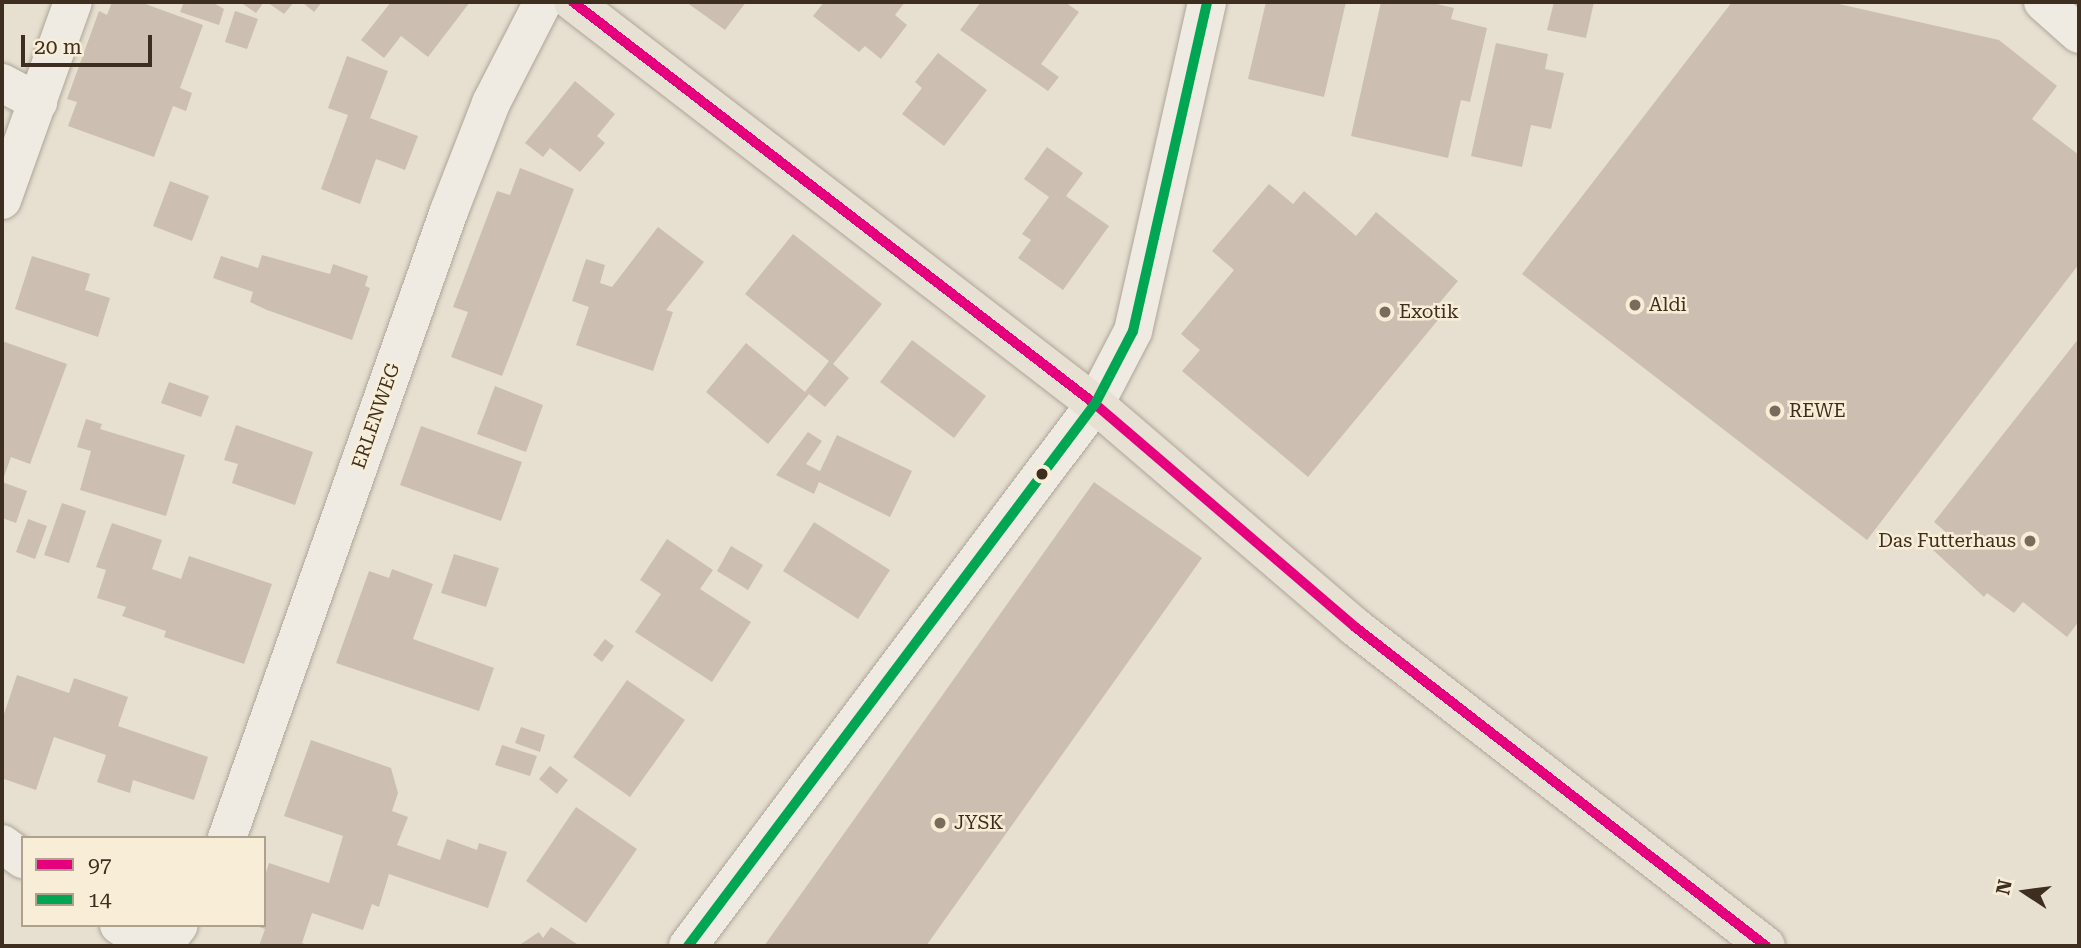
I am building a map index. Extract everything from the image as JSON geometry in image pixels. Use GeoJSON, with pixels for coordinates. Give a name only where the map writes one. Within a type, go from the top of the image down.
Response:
{"type":"FeatureCollection","features":[{"type":"Feature","properties":{"kind":"main road"},"geometry":{"type":"LineString","coordinates":[[573,2],[1095,404],[1355,627],[1766,946]]}},
{"type":"Feature","properties":{"kind":"street"},"geometry":{"type":"LineString","coordinates":[[2,200],[74,2]]}},
{"type":"Feature","properties":{"kind":"street","name":"ERLENWEG"},"geometry":{"type":"LineString","coordinates":[[229,836],[449,211],[491,103],[543,2]]}},
{"type":"Feature","properties":{"kind":"street"},"geometry":{"type":"LineString","coordinates":[[688,946],[1095,404],[1133,331],[1208,2]]}},
{"type":"Feature","properties":{"kind":"street"},"geometry":{"type":"LineString","coordinates":[[2043,2],[2079,34]]}},
{"type":"Feature","properties":{"kind":"street"},"geometry":{"type":"LineString","coordinates":[[2,83],[38,102]]}},
{"type":"Feature","properties":{"kind":"street"},"geometry":{"type":"LineString","coordinates":[[2,844],[21,858]]}},
{"type":"Feature","properties":{"kind":"street"},"geometry":{"type":"LineString","coordinates":[[122,927],[150,946]]}},
{"type":"Feature","properties":{"kind":"street"},"geometry":{"type":"LineString","coordinates":[[163,946],[177,927]]}},
{"type":"Feature","properties":{"kind":"building"},"geometry":{"type":"Polygon","coordinates":[[[112,2],[140,2],[203,25],[180,88],[192,93],[186,111],[173,106],[154,157],[68,126],[77,102],[67,99],[99,11],[107,15],[112,2]]]}},
{"type":"Feature","properties":{"kind":"building"},"geometry":{"type":"Polygon","coordinates":[[[184,2],[212,2],[224,9],[219,25],[180,12],[184,2]]]}},
{"type":"Feature","properties":{"kind":"building"},"geometry":{"type":"Polygon","coordinates":[[[240,2],[264,2],[256,13],[240,2]]]}},
{"type":"Feature","properties":{"kind":"building"},"geometry":{"type":"Polygon","coordinates":[[[267,2],[294,2],[284,14],[267,2]]]}},
{"type":"Feature","properties":{"kind":"building"},"geometry":{"type":"Polygon","coordinates":[[[302,2],[322,2],[314,12],[302,2]]]}},
{"type":"Feature","properties":{"kind":"building"},"geometry":{"type":"Polygon","coordinates":[[[391,2],[470,2],[428,57],[401,36],[384,58],[361,40],[391,2]]]}},
{"type":"Feature","properties":{"kind":"building"},"geometry":{"type":"Polygon","coordinates":[[[686,2],[746,2],[725,30],[686,2]]]}},
{"type":"Feature","properties":{"kind":"building"},"geometry":{"type":"Polygon","coordinates":[[[824,2],[905,2],[895,15],[907,25],[881,59],[865,46],[859,52],[813,16],[824,2]]]}},
{"type":"Feature","properties":{"kind":"building"},"geometry":{"type":"Polygon","coordinates":[[[981,2],[1065,2],[1079,12],[1041,64],[1059,77],[1048,91],[960,30],[981,2]]]}},
{"type":"Feature","properties":{"kind":"building"},"geometry":{"type":"Polygon","coordinates":[[[1266,2],[1346,2],[1324,97],[1248,79],[1266,2]]]}},
{"type":"Feature","properties":{"kind":"building"},"geometry":{"type":"Polygon","coordinates":[[[1381,2],[1428,2],[1454,8],[1451,19],[1487,28],[1470,102],[1461,100],[1448,158],[1351,136],[1381,2]]]}},
{"type":"Feature","properties":{"kind":"building"},"geometry":{"type":"Polygon","coordinates":[[[1554,2],[1594,2],[1586,38],[1547,30],[1554,2]]]}},
{"type":"Feature","properties":{"kind":"building"},"geometry":{"type":"Polygon","coordinates":[[[1732,2],[1830,2],[1999,40],[2057,86],[2032,119],[2079,155],[2079,264],[1867,540],[1522,274],[1732,2]]]}},
{"type":"Feature","properties":{"kind":"building"},"geometry":{"type":"Polygon","coordinates":[[[235,11],[258,19],[247,49],[225,42],[235,11]]]}},
{"type":"Feature","properties":{"kind":"building"},"geometry":{"type":"Polygon","coordinates":[[[1496,43],[1548,54],[1545,69],[1564,73],[1551,129],[1531,125],[1522,167],[1471,156],[1496,43]]]}},
{"type":"Feature","properties":{"kind":"building"},"geometry":{"type":"Polygon","coordinates":[[[938,53],[987,90],[944,146],[902,114],[922,88],[915,82],[938,53]]]}},
{"type":"Feature","properties":{"kind":"building"},"geometry":{"type":"Polygon","coordinates":[[[347,56],[388,71],[370,118],[418,136],[405,170],[376,159],[360,204],[321,189],[348,115],[328,108],[347,56]]]}},
{"type":"Feature","properties":{"kind":"building"},"geometry":{"type":"Polygon","coordinates":[[[575,81],[615,114],[597,136],[605,143],[580,172],[550,148],[543,157],[525,143],[575,81]]]}},
{"type":"Feature","properties":{"kind":"building"},"geometry":{"type":"Polygon","coordinates":[[[1047,147],[1083,173],[1066,196],[1109,226],[1063,290],[1018,258],[1031,240],[1022,234],[1049,197],[1024,179],[1047,147]]]}},
{"type":"Feature","properties":{"kind":"building"},"geometry":{"type":"Polygon","coordinates":[[[520,168],[574,189],[502,376],[451,357],[468,312],[453,307],[497,191],[510,195],[520,168]]]}},
{"type":"Feature","properties":{"kind":"building"},"geometry":{"type":"Polygon","coordinates":[[[170,181],[209,196],[192,241],[153,226],[170,181]]]}},
{"type":"Feature","properties":{"kind":"building"},"geometry":{"type":"Polygon","coordinates":[[[1269,184],[1293,204],[1304,191],[1356,236],[1376,212],[1458,281],[1435,308],[1443,314],[1308,477],[1182,371],[1200,350],[1181,334],[1234,270],[1212,251],[1269,184]]]}},
{"type":"Feature","properties":{"kind":"building"},"geometry":{"type":"Polygon","coordinates":[[[658,227],[704,262],[666,310],[673,312],[653,371],[576,345],[589,307],[572,301],[586,259],[605,265],[600,283],[612,287],[658,227]]]}},
{"type":"Feature","properties":{"kind":"building"},"geometry":{"type":"Polygon","coordinates":[[[793,234],[882,304],[833,364],[849,378],[825,407],[809,394],[768,444],[706,392],[746,343],[805,392],[829,361],[745,294],[793,234]]]}},
{"type":"Feature","properties":{"kind":"building"},"geometry":{"type":"Polygon","coordinates":[[[262,255],[330,274],[333,264],[368,276],[365,286],[370,288],[352,340],[267,310],[250,302],[253,292],[213,278],[221,256],[258,268],[262,255]]]}},
{"type":"Feature","properties":{"kind":"building"},"geometry":{"type":"Polygon","coordinates":[[[32,256],[90,274],[85,290],[110,298],[98,337],[15,309],[32,256]]]}},
{"type":"Feature","properties":{"kind":"building"},"geometry":{"type":"Polygon","coordinates":[[[2079,338],[2079,621],[2067,637],[2023,602],[2014,613],[1987,593],[1984,597],[1933,550],[1947,533],[1934,522],[2079,338]]]}},
{"type":"Feature","properties":{"kind":"building"},"geometry":{"type":"Polygon","coordinates":[[[912,340],[986,396],[954,438],[880,382],[912,340]]]}},
{"type":"Feature","properties":{"kind":"building"},"geometry":{"type":"Polygon","coordinates":[[[2,341],[67,364],[30,464],[11,457],[2,482],[2,341]]]}},
{"type":"Feature","properties":{"kind":"building"},"geometry":{"type":"Polygon","coordinates":[[[169,382],[209,396],[201,417],[161,403],[169,382]]]}},
{"type":"Feature","properties":{"kind":"building"},"geometry":{"type":"Polygon","coordinates":[[[495,386],[543,405],[526,452],[477,434],[495,386]]]}},
{"type":"Feature","properties":{"kind":"building"},"geometry":{"type":"Polygon","coordinates":[[[86,419],[102,424],[100,429],[185,455],[166,516],[80,490],[91,451],[77,447],[86,419]]]}},
{"type":"Feature","properties":{"kind":"building"},"geometry":{"type":"Polygon","coordinates":[[[236,425],[313,452],[295,505],[232,483],[238,464],[224,460],[236,425]]]}},
{"type":"Feature","properties":{"kind":"building"},"geometry":{"type":"Polygon","coordinates":[[[421,426],[522,462],[501,521],[400,485],[421,426]]]}},
{"type":"Feature","properties":{"kind":"building"},"geometry":{"type":"Polygon","coordinates":[[[808,432],[822,441],[806,464],[820,471],[837,435],[912,471],[890,517],[819,482],[814,494],[776,475],[808,432]]]}},
{"type":"Feature","properties":{"kind":"building"},"geometry":{"type":"Polygon","coordinates":[[[2,482],[27,491],[16,523],[2,518],[2,482]]]}},
{"type":"Feature","properties":{"kind":"building"},"geometry":{"type":"Polygon","coordinates":[[[1094,482],[1202,558],[926,946],[764,946],[1094,482]]]}},
{"type":"Feature","properties":{"kind":"building"},"geometry":{"type":"Polygon","coordinates":[[[62,503],[86,511],[69,563],[44,555],[62,503]]]}},
{"type":"Feature","properties":{"kind":"building"},"geometry":{"type":"Polygon","coordinates":[[[28,519],[47,526],[35,559],[16,552],[28,519]]]}},
{"type":"Feature","properties":{"kind":"building"},"geometry":{"type":"Polygon","coordinates":[[[814,522],[890,570],[858,619],[783,571],[814,522]]]}},
{"type":"Feature","properties":{"kind":"building"},"geometry":{"type":"Polygon","coordinates":[[[112,523],[162,540],[152,569],[181,579],[189,556],[272,584],[244,664],[164,637],[166,631],[122,616],[126,607],[97,598],[106,570],[96,567],[112,523]]]}},
{"type":"Feature","properties":{"kind":"building"},"geometry":{"type":"Polygon","coordinates":[[[667,539],[713,570],[700,589],[751,622],[712,682],[635,632],[661,594],[640,580],[667,539]]]}},
{"type":"Feature","properties":{"kind":"building"},"geometry":{"type":"Polygon","coordinates":[[[731,546],[763,565],[748,590],[717,571],[731,546]]]}},
{"type":"Feature","properties":{"kind":"building"},"geometry":{"type":"Polygon","coordinates":[[[454,554],[499,568],[486,607],[441,593],[454,554]]]}},
{"type":"Feature","properties":{"kind":"building"},"geometry":{"type":"Polygon","coordinates":[[[392,569],[433,584],[413,639],[494,668],[479,711],[336,663],[369,571],[389,578],[392,569]]]}},
{"type":"Feature","properties":{"kind":"building"},"geometry":{"type":"Polygon","coordinates":[[[605,639],[614,646],[602,662],[593,655],[605,639]]]}},
{"type":"Feature","properties":{"kind":"building"},"geometry":{"type":"Polygon","coordinates":[[[17,675],[69,693],[74,678],[128,697],[118,726],[208,757],[194,800],[133,780],[130,793],[97,782],[106,755],[54,737],[36,790],[4,779],[2,720],[17,675]]]}},
{"type":"Feature","properties":{"kind":"building"},"geometry":{"type":"Polygon","coordinates":[[[627,680],[685,720],[630,797],[573,757],[627,680]]]}},
{"type":"Feature","properties":{"kind":"building"},"geometry":{"type":"Polygon","coordinates":[[[521,727],[545,735],[540,752],[515,743],[521,727]]]}},
{"type":"Feature","properties":{"kind":"building"},"geometry":{"type":"Polygon","coordinates":[[[311,740],[391,768],[398,793],[392,811],[408,817],[397,845],[440,860],[447,839],[477,850],[479,843],[507,852],[488,908],[389,874],[379,907],[372,904],[363,930],[312,913],[302,943],[309,946],[259,946],[265,929],[259,927],[266,927],[266,873],[269,863],[329,883],[343,836],[284,816],[311,740]]]}},
{"type":"Feature","properties":{"kind":"building"},"geometry":{"type":"Polygon","coordinates":[[[502,745],[537,756],[530,776],[495,765],[502,745]]]}},
{"type":"Feature","properties":{"kind":"building"},"geometry":{"type":"Polygon","coordinates":[[[550,766],[568,780],[557,794],[539,779],[550,766]]]}},
{"type":"Feature","properties":{"kind":"building"},"geometry":{"type":"Polygon","coordinates":[[[576,807],[637,849],[586,923],[526,881],[576,807]]]}},
{"type":"Feature","properties":{"kind":"building"},"geometry":{"type":"Polygon","coordinates":[[[551,927],[580,946],[518,946],[539,932],[543,938],[551,927]]]}},
{"type":"Feature","properties":{"kind":"transit line","name":"97"},"geometry":{"type":"LineString","coordinates":[[573,2],[1095,404],[1355,627],[1766,946]]}},
{"type":"Feature","properties":{"kind":"transit line","name":"14"},"geometry":{"type":"LineString","coordinates":[[688,946],[1095,404],[1133,331],[1207,2]]}},
{"type":"Feature","properties":{"kind":"place","name":"Aldi"},"geometry":{"type":"Point","coordinates":[1635,305]}},
{"type":"Feature","properties":{"kind":"place","name":"Exotik"},"geometry":{"type":"Point","coordinates":[1385,312]}},
{"type":"Feature","properties":{"kind":"place","name":"REWE"},"geometry":{"type":"Point","coordinates":[1775,411]}},
{"type":"Feature","properties":{"kind":"place","name":"Das Futterhaus"},"geometry":{"type":"Point","coordinates":[2030,541]}},
{"type":"Feature","properties":{"kind":"place","name":"JYSK"},"geometry":{"type":"Point","coordinates":[940,823]}}]}
